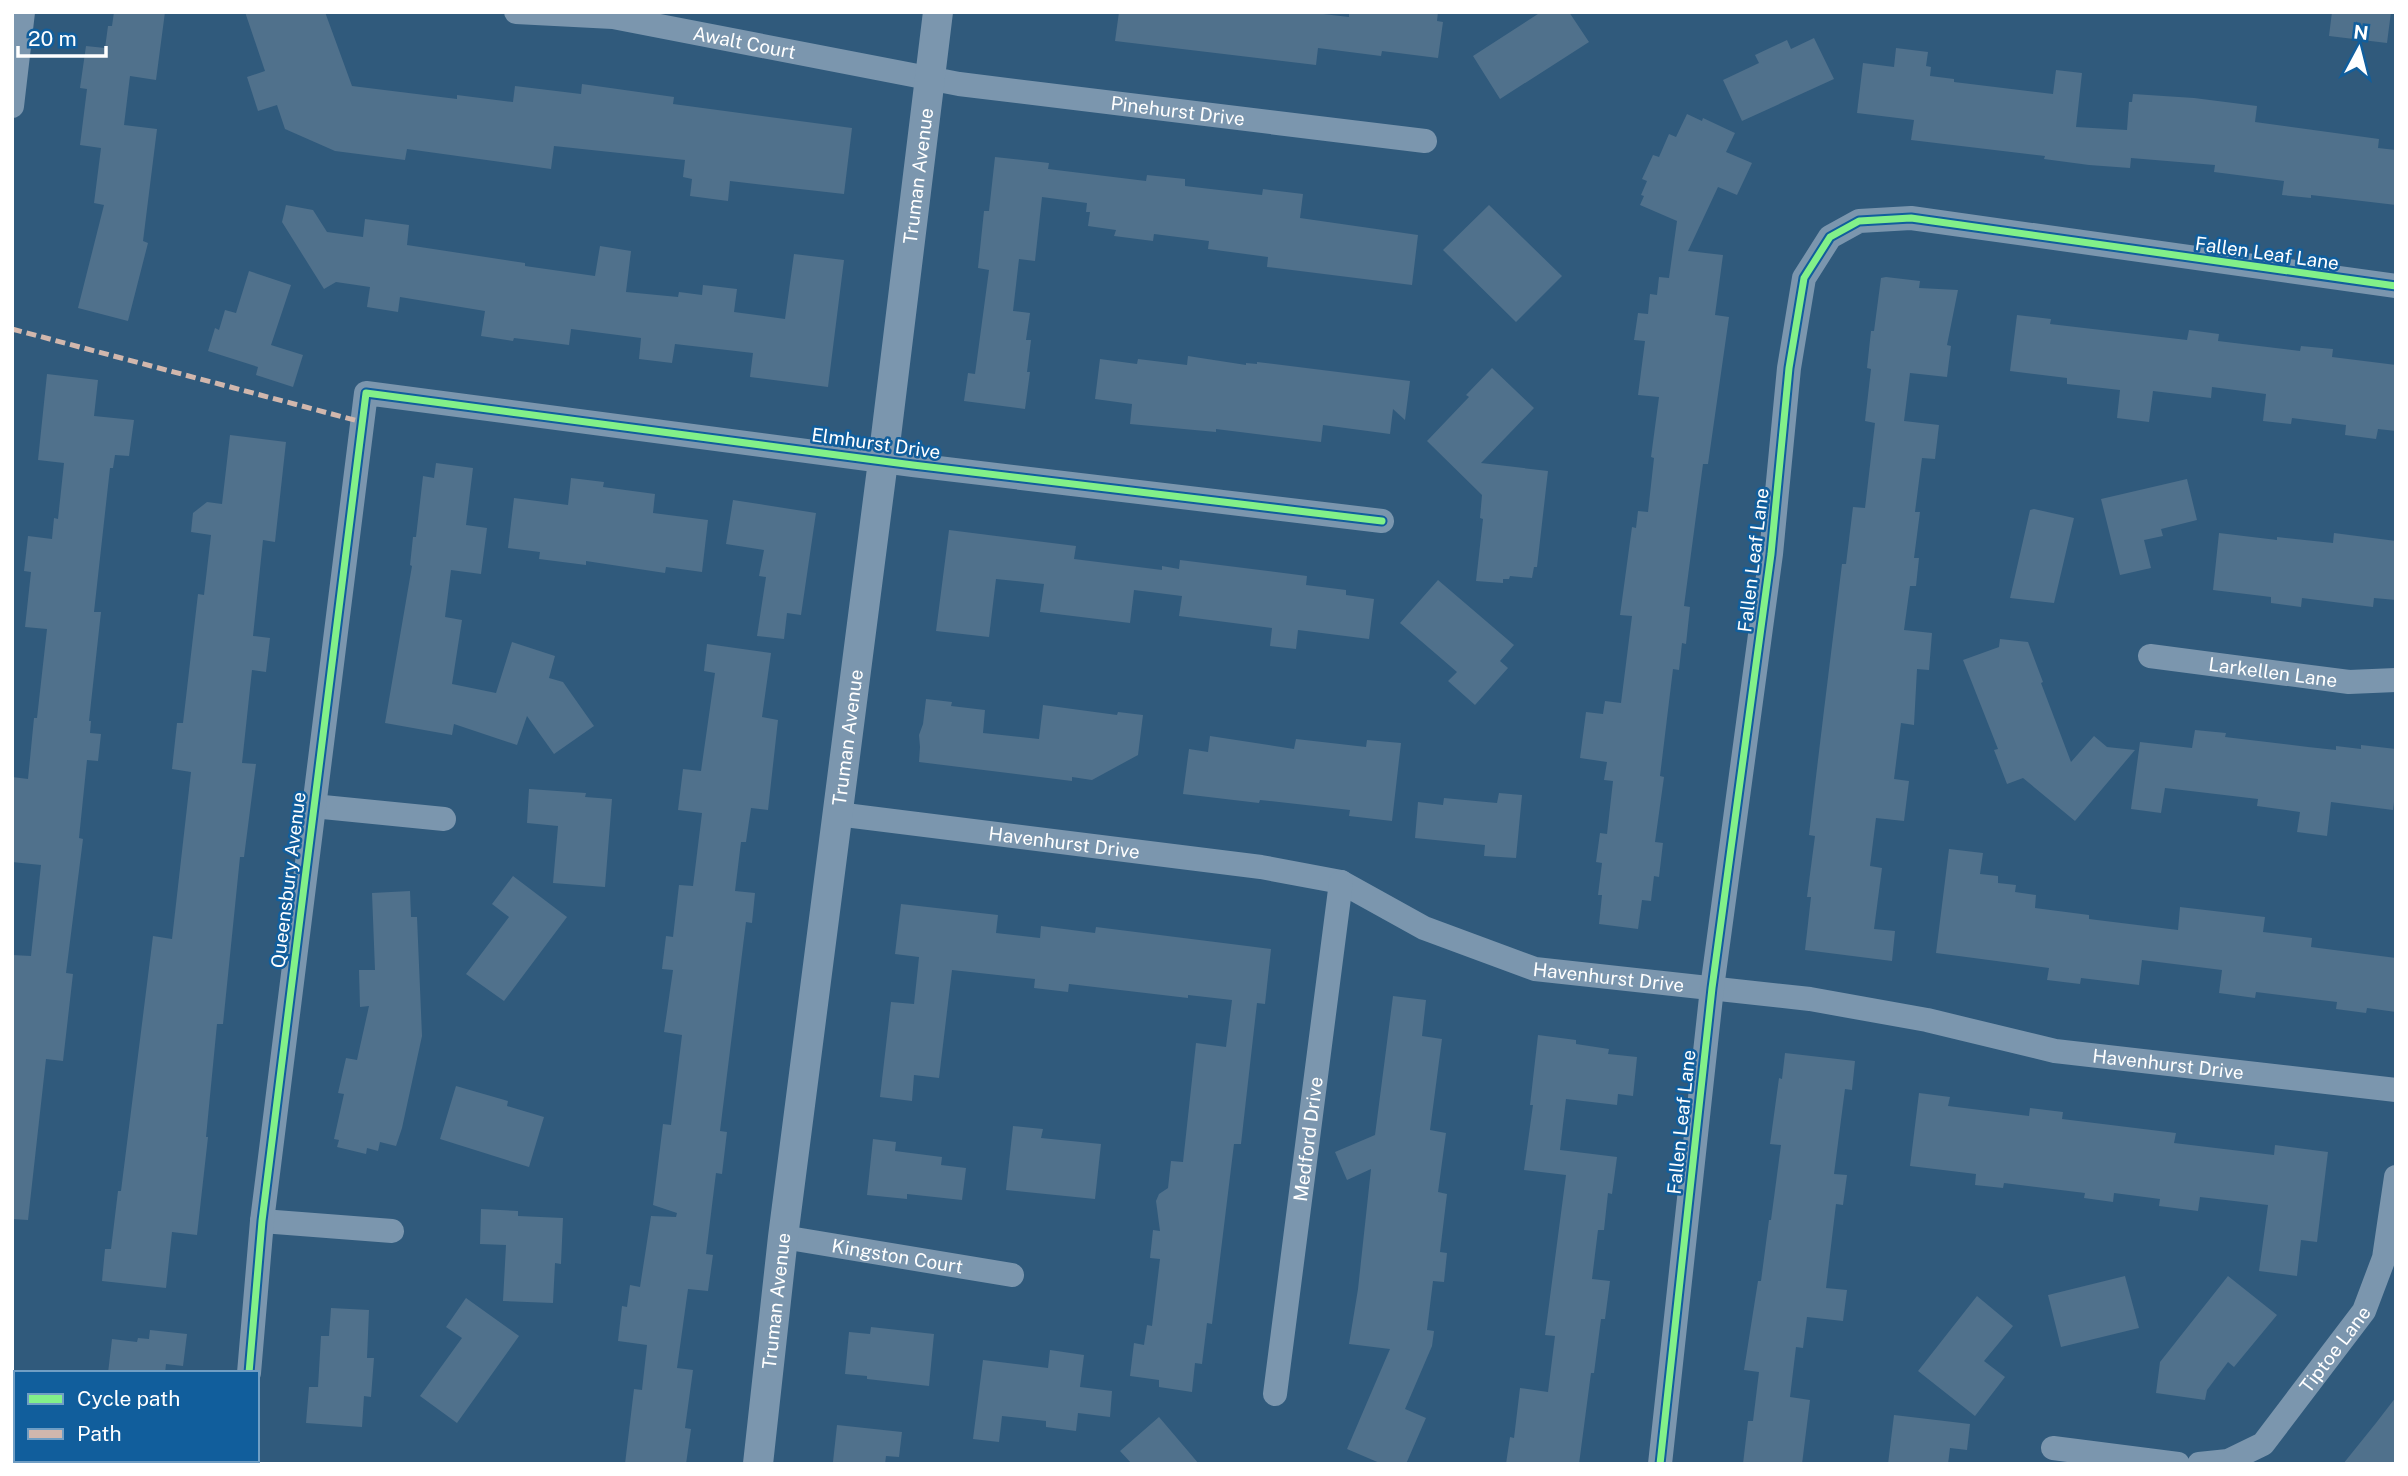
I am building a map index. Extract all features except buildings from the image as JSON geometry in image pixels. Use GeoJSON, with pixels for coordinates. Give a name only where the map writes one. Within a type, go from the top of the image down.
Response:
{"type":"FeatureCollection","features":[{"type":"Feature","properties":{"kind":"street"},"geometry":{"type":"LineString","coordinates":[[12,106],[23,12]]}},
{"type":"Feature","properties":{"kind":"street","name":"Awalt Court"},"geometry":{"type":"LineString","coordinates":[[516,12],[613,18],[930,78]]}},
{"type":"Feature","properties":{"kind":"street","name":"Truman Avenue"},"geometry":{"type":"LineString","coordinates":[[758,1464],[783,1237],[938,12]]}},
{"type":"Feature","properties":{"kind":"street","name":"Pinehurst Drive"},"geometry":{"type":"LineString","coordinates":[[930,78],[958,84],[1425,141]]}},
{"type":"Feature","properties":{"kind":"street","name":"Fallen Leaf Lane"},"geometry":{"type":"LineString","coordinates":[[1660,1464],[1712,988],[1771,554],[1789,368],[1804,278],[1830,237],[1858,221],[1911,218],[2396,286]]}},
{"type":"Feature","properties":{"kind":"street","name":"Elmhurst Drive"},"geometry":{"type":"LineString","coordinates":[[366,393],[883,461],[1382,521]]}},
{"type":"Feature","properties":{"kind":"street","name":"Queensbury Avenue"},"geometry":{"type":"LineString","coordinates":[[249,1371],[262,1221],[366,393]]}},
{"type":"Feature","properties":{"kind":"street","name":"Larkellen Lane"},"geometry":{"type":"LineString","coordinates":[[2150,656],[2349,682],[2396,680]]}},
{"type":"Feature","properties":{"kind":"street","name":"Queensbury Avenue"},"geometry":{"type":"LineString","coordinates":[[313,807],[444,819]]}},
{"type":"Feature","properties":{"kind":"street","name":"Havenhurst Drive"},"geometry":{"type":"LineString","coordinates":[[837,814],[1261,867],[1341,882],[1424,928],[1535,969],[1810,999],[1927,1020],[2055,1051],[2396,1090]]}},
{"type":"Feature","properties":{"kind":"street","name":"Medford Drive"},"geometry":{"type":"LineString","coordinates":[[1275,1394],[1341,882]]}},
{"type":"Feature","properties":{"kind":"street","name":"Tiptoe Lane"},"geometry":{"type":"LineString","coordinates":[[2199,1464],[2228,1461],[2263,1444],[2364,1311],[2384,1258],[2396,1177]]}},
{"type":"Feature","properties":{"kind":"street"},"geometry":{"type":"LineString","coordinates":[[262,1221],[391,1231]]}},
{"type":"Feature","properties":{"kind":"street","name":"Kingston Court"},"geometry":{"type":"LineString","coordinates":[[783,1237],[1012,1275]]}},
{"type":"Feature","properties":{"kind":"street"},"geometry":{"type":"LineString","coordinates":[[2053,1448],[2178,1464]]}},
{"type":"Feature","properties":{"kind":"marked path"},"geometry":{"type":"LineString","coordinates":[[12,329],[362,422]]}},
{"type":"Feature","properties":{"kind":"cycle path"},"geometry":{"type":"LineString","coordinates":[[1660,1464],[1712,988],[1771,554],[1789,368],[1804,278],[1830,237],[1859,221],[1911,218],[2396,286]]}},
{"type":"Feature","properties":{"kind":"cycle path"},"geometry":{"type":"LineString","coordinates":[[249,1371],[262,1221],[366,393],[913,465],[1382,521]]}}]}
